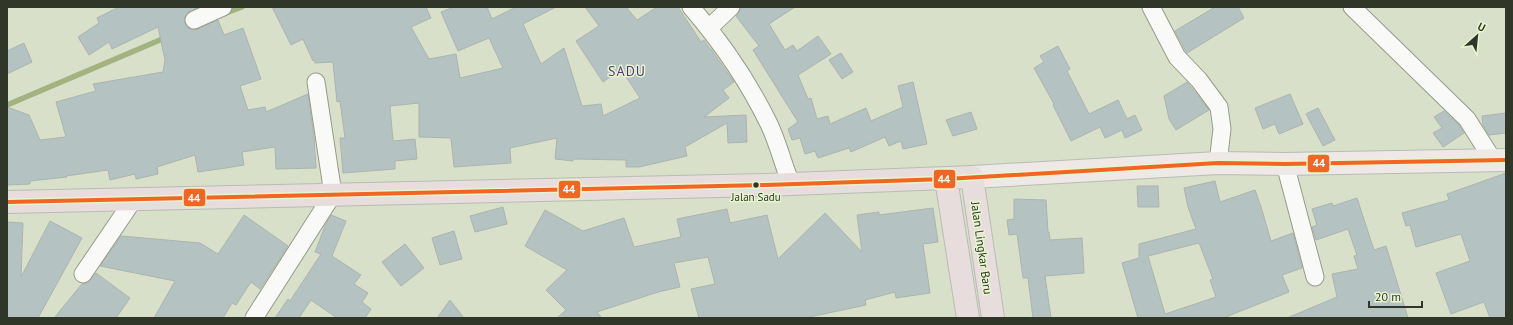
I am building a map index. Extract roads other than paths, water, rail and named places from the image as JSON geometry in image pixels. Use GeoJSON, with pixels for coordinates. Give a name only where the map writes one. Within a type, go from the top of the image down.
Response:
{"type":"FeatureCollection","features":[{"type":"Feature","properties":{"kind":"highway"},"geometry":{"type":"LineString","coordinates":[[7,202],[791,184],[972,177]]}},
{"type":"Feature","properties":{"kind":"highway","name":"Jalan Lingkar Baru"},"geometry":{"type":"LineString","coordinates":[[972,177],[993,318]]}},
{"type":"Feature","properties":{"kind":"highway","name":"Jalan Lingkar Baru"},"geometry":{"type":"LineString","coordinates":[[946,179],[968,318]]}},
{"type":"Feature","properties":{"kind":"main road"},"geometry":{"type":"LineString","coordinates":[[972,177],[1218,163],[1285,164],[1500,160]]}},
{"type":"Feature","properties":{"kind":"street"},"geometry":{"type":"LineString","coordinates":[[194,20],[223,7]]}},
{"type":"Feature","properties":{"kind":"street"},"geometry":{"type":"LineString","coordinates":[[691,7],[709,28],[738,68],[769,124],[791,184]]}},
{"type":"Feature","properties":{"kind":"street"},"geometry":{"type":"LineString","coordinates":[[709,28],[731,7]]}},
{"type":"Feature","properties":{"kind":"street"},"geometry":{"type":"LineString","coordinates":[[1151,7],[1177,56],[1219,107],[1222,129],[1218,163]]}},
{"type":"Feature","properties":{"kind":"street"},"geometry":{"type":"LineString","coordinates":[[1352,7],[1467,119],[1500,160]]}},
{"type":"Feature","properties":{"kind":"street"},"geometry":{"type":"LineString","coordinates":[[254,318],[333,194],[316,82]]}},
{"type":"Feature","properties":{"kind":"street"},"geometry":{"type":"LineString","coordinates":[[1285,164],[1316,277]]}},
{"type":"Feature","properties":{"kind":"street"},"geometry":{"type":"LineString","coordinates":[[82,274],[134,199]]}},
{"type":"Feature","properties":{"kind":"waterway"},"geometry":{"type":"LineString","coordinates":[[223,14],[242,7]]}},
{"type":"Feature","properties":{"kind":"waterway"},"geometry":{"type":"LineString","coordinates":[[7,105],[167,37]]}},
{"type":"Feature","properties":{"kind":"place","name":"Jalan Sadu"},"geometry":{"type":"Point","coordinates":[756,185]}},
{"type":"Feature","properties":{"kind":"district","name":"SADU"},"geometry":{"type":"Point","coordinates":[627,71]}}]}
